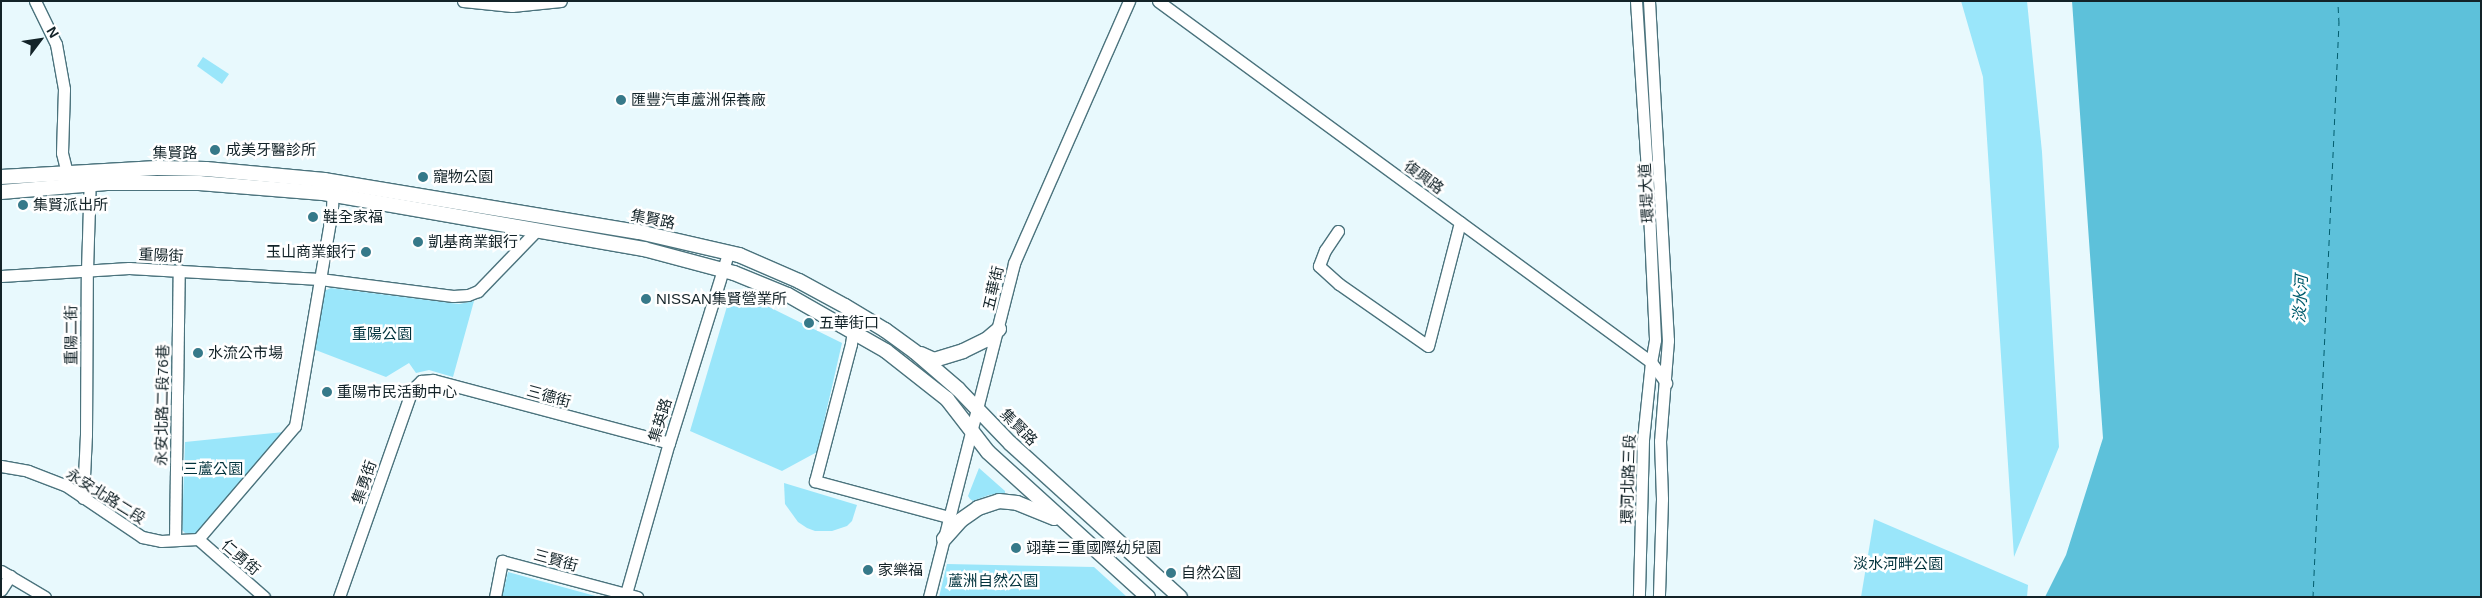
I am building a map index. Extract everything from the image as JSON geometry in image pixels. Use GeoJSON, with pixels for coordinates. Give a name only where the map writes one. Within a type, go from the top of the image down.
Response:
{"type":"FeatureCollection","features":[{"type":"Feature","properties":{"kind":"main road","name":"集賢路"},"geometry":{"type":"LineString","coordinates":[[1,177],[333,188],[639,232],[740,255],[799,281],[885,330],[915,352],[977,407],[1011,444],[1180,597]]}},
{"type":"Feature","properties":{"kind":"main road","name":"集賢路"},"geometry":{"type":"LineString","coordinates":[[1,192],[69,179]]}},
{"type":"Feature","properties":{"kind":"main road","name":"集賢路"},"geometry":{"type":"LineString","coordinates":[[333,188],[536,231],[644,248],[722,270],[788,295],[886,350],[947,399],[988,452],[1148,597]]}},
{"type":"Feature","properties":{"kind":"main road"},"geometry":{"type":"LineString","coordinates":[[915,352],[934,360],[974,346],[986,340],[999,329]]}},
{"type":"Feature","properties":{"kind":"main road"},"geometry":{"type":"LineString","coordinates":[[944,540],[961,520],[978,508],[999,501],[1017,503],[1067,523]]}},
{"type":"Feature","properties":{"kind":"street"},"geometry":{"type":"LineString","coordinates":[[35,1],[56,44],[64,89],[62,153],[69,179]]}},
{"type":"Feature","properties":{"kind":"street"},"geometry":{"type":"LineString","coordinates":[[462,1],[512,6],[561,1]]}},
{"type":"Feature","properties":{"kind":"street","name":"五華街"},"geometry":{"type":"LineString","coordinates":[[929,597],[948,517],[999,329],[1014,263],[1129,1]]}},
{"type":"Feature","properties":{"kind":"street","name":"復興路"},"geometry":{"type":"LineString","coordinates":[[1158,1],[1651,362],[1666,383]]}},
{"type":"Feature","properties":{"kind":"street","name":"環堤大道"},"geometry":{"type":"LineString","coordinates":[[1636,1],[1648,170],[1655,331],[1651,362]]}},
{"type":"Feature","properties":{"kind":"street","name":"環堤大道"},"geometry":{"type":"LineString","coordinates":[[1649,1],[1668,340],[1666,383]]}},
{"type":"Feature","properties":{"kind":"street","name":"重陽二街"},"geometry":{"type":"LineString","coordinates":[[83,498],[86,435],[87,270],[90,179]]}},
{"type":"Feature","properties":{"kind":"street"},"geometry":{"type":"LineString","coordinates":[[198,540],[295,426],[320,279],[333,188]]}},
{"type":"Feature","properties":{"kind":"street"},"geometry":{"type":"LineString","coordinates":[[1338,230],[1319,266],[1339,284],[1428,346],[1460,222]]}},
{"type":"Feature","properties":{"kind":"street","name":"重陽街"},"geometry":{"type":"LineString","coordinates":[[1,276],[129,268],[179,270],[320,279],[453,296],[468,295],[478,291],[536,231]]}},
{"type":"Feature","properties":{"kind":"street","name":"集英路"},"geometry":{"type":"LineString","coordinates":[[629,596],[669,443],[728,253]]}},
{"type":"Feature","properties":{"kind":"street","name":"永安北路二段76巷"},"geometry":{"type":"LineString","coordinates":[[175,540],[179,270]]}},
{"type":"Feature","properties":{"kind":"street"},"geometry":{"type":"LineString","coordinates":[[853,331],[852,344],[815,481],[948,517]]}},
{"type":"Feature","properties":{"kind":"street","name":"環河北路三段"},"geometry":{"type":"LineString","coordinates":[[1639,597],[1643,440],[1651,362]]}},
{"type":"Feature","properties":{"kind":"street","name":"三德街"},"geometry":{"type":"LineString","coordinates":[[421,381],[433,380],[669,443]]}},
{"type":"Feature","properties":{"kind":"street","name":"集勇街"},"geometry":{"type":"LineString","coordinates":[[339,597],[412,390],[421,381]]}},
{"type":"Feature","properties":{"kind":"street","name":"環河北路三段"},"geometry":{"type":"LineString","coordinates":[[1659,597],[1662,499],[1660,442],[1666,383]]}},
{"type":"Feature","properties":{"kind":"street","name":"永安北路二段"},"geometry":{"type":"LineString","coordinates":[[1,466],[28,471],[65,485],[142,537],[161,540],[198,540]]}},
{"type":"Feature","properties":{"kind":"street","name":"仁勇街"},"geometry":{"type":"LineString","coordinates":[[198,540],[264,597]]}},
{"type":"Feature","properties":{"kind":"street"},"geometry":{"type":"LineString","coordinates":[[1640,560],[1660,560]]}},
{"type":"Feature","properties":{"kind":"street","name":"三賢街"},"geometry":{"type":"LineString","coordinates":[[495,597],[502,561],[629,596]]}},
{"type":"Feature","properties":{"kind":"street"},"geometry":{"type":"LineString","coordinates":[[1,590],[6,574],[45,597]]}},
{"type":"Feature","properties":{"kind":"green space"},"geometry":{"type":"Polygon","coordinates":[[[1961,1],[2027,1],[2042,152],[2059,447],[2014,557],[1983,77],[1961,1]]]}},
{"type":"Feature","properties":{"kind":"green space"},"geometry":{"type":"Polygon","coordinates":[[[203,57],[229,74],[222,84],[197,66],[203,57]]]}},
{"type":"Feature","properties":{"kind":"green space","name":"重陽公園"},"geometry":{"type":"Polygon","coordinates":[[[331,288],[459,304],[474,301],[453,377],[429,370],[416,373],[409,363],[386,377],[313,349],[324,291],[331,288]]]}},
{"type":"Feature","properties":{"kind":"green space"},"geometry":{"type":"Polygon","coordinates":[[[731,293],[753,299],[842,343],[817,452],[782,471],[690,431],[731,293]]]}},
{"type":"Feature","properties":{"kind":"green space","name":"三蘆公園"},"geometry":{"type":"Polygon","coordinates":[[[284,432],[196,533],[185,533],[182,530],[185,442],[284,432]]]}},
{"type":"Feature","properties":{"kind":"green space"},"geometry":{"type":"Polygon","coordinates":[[[979,468],[1005,493],[989,495],[973,501],[970,499],[968,496],[979,468]]]}},
{"type":"Feature","properties":{"kind":"green space"},"geometry":{"type":"Polygon","coordinates":[[[784,483],[857,505],[852,521],[847,526],[832,531],[815,531],[807,528],[798,522],[785,504],[784,483]]]}},
{"type":"Feature","properties":{"kind":"green space","name":"淡水河畔公園"},"geometry":{"type":"Polygon","coordinates":[[[1874,519],[2028,585],[2027,597],[1861,597],[1874,519]]]}},
{"type":"Feature","properties":{"kind":"green space","name":"蘆洲自然公園"},"geometry":{"type":"Polygon","coordinates":[[[947,564],[1094,567],[1127,597],[939,597],[947,564]]]}},
{"type":"Feature","properties":{"kind":"green space"},"geometry":{"type":"Polygon","coordinates":[[[508,572],[599,597],[502,597],[508,572]]]}},
{"type":"Feature","properties":{"kind":"water","name":"淡水河"},"geometry":{"type":"Polygon","coordinates":[[[2072,1],[2481,1],[2481,597],[2045,597],[2066,555],[2103,438],[2072,1]]]}},
{"type":"Feature","properties":{"kind":"ferry route"},"geometry":{"type":"LineString","coordinates":[[2313,597],[2339,23],[2338,1]]}},
{"type":"Feature","properties":{"kind":"place","name":"匯豐汽車蘆洲保養廠"},"geometry":{"type":"Point","coordinates":[621,100]}},
{"type":"Feature","properties":{"kind":"place","name":"成美牙醫診所"},"geometry":{"type":"Point","coordinates":[215,150]}},
{"type":"Feature","properties":{"kind":"place","name":"寵物公園"},"geometry":{"type":"Point","coordinates":[423,177]}},
{"type":"Feature","properties":{"kind":"place","name":"集賢派出所"},"geometry":{"type":"Point","coordinates":[23,205]}},
{"type":"Feature","properties":{"kind":"place","name":"鞋全家福"},"geometry":{"type":"Point","coordinates":[313,217]}},
{"type":"Feature","properties":{"kind":"place","name":"凱基商業銀行"},"geometry":{"type":"Point","coordinates":[418,242]}},
{"type":"Feature","properties":{"kind":"place","name":"玉山商業銀行"},"geometry":{"type":"Point","coordinates":[366,252]}},
{"type":"Feature","properties":{"kind":"place","name":"NISSAN集賢營業所"},"geometry":{"type":"Point","coordinates":[646,299]}},
{"type":"Feature","properties":{"kind":"place","name":"五華街口"},"geometry":{"type":"Point","coordinates":[809,323]}},
{"type":"Feature","properties":{"kind":"place","name":"水流公市場"},"geometry":{"type":"Point","coordinates":[198,353]}},
{"type":"Feature","properties":{"kind":"place","name":"重陽市民活動中心"},"geometry":{"type":"Point","coordinates":[327,392]}},
{"type":"Feature","properties":{"kind":"place","name":"翊華三重國際幼兒園"},"geometry":{"type":"Point","coordinates":[1016,548]}},
{"type":"Feature","properties":{"kind":"place","name":"家樂福"},"geometry":{"type":"Point","coordinates":[868,570]}},
{"type":"Feature","properties":{"kind":"place","name":"自然公園"},"geometry":{"type":"Point","coordinates":[1171,573]}}]}
